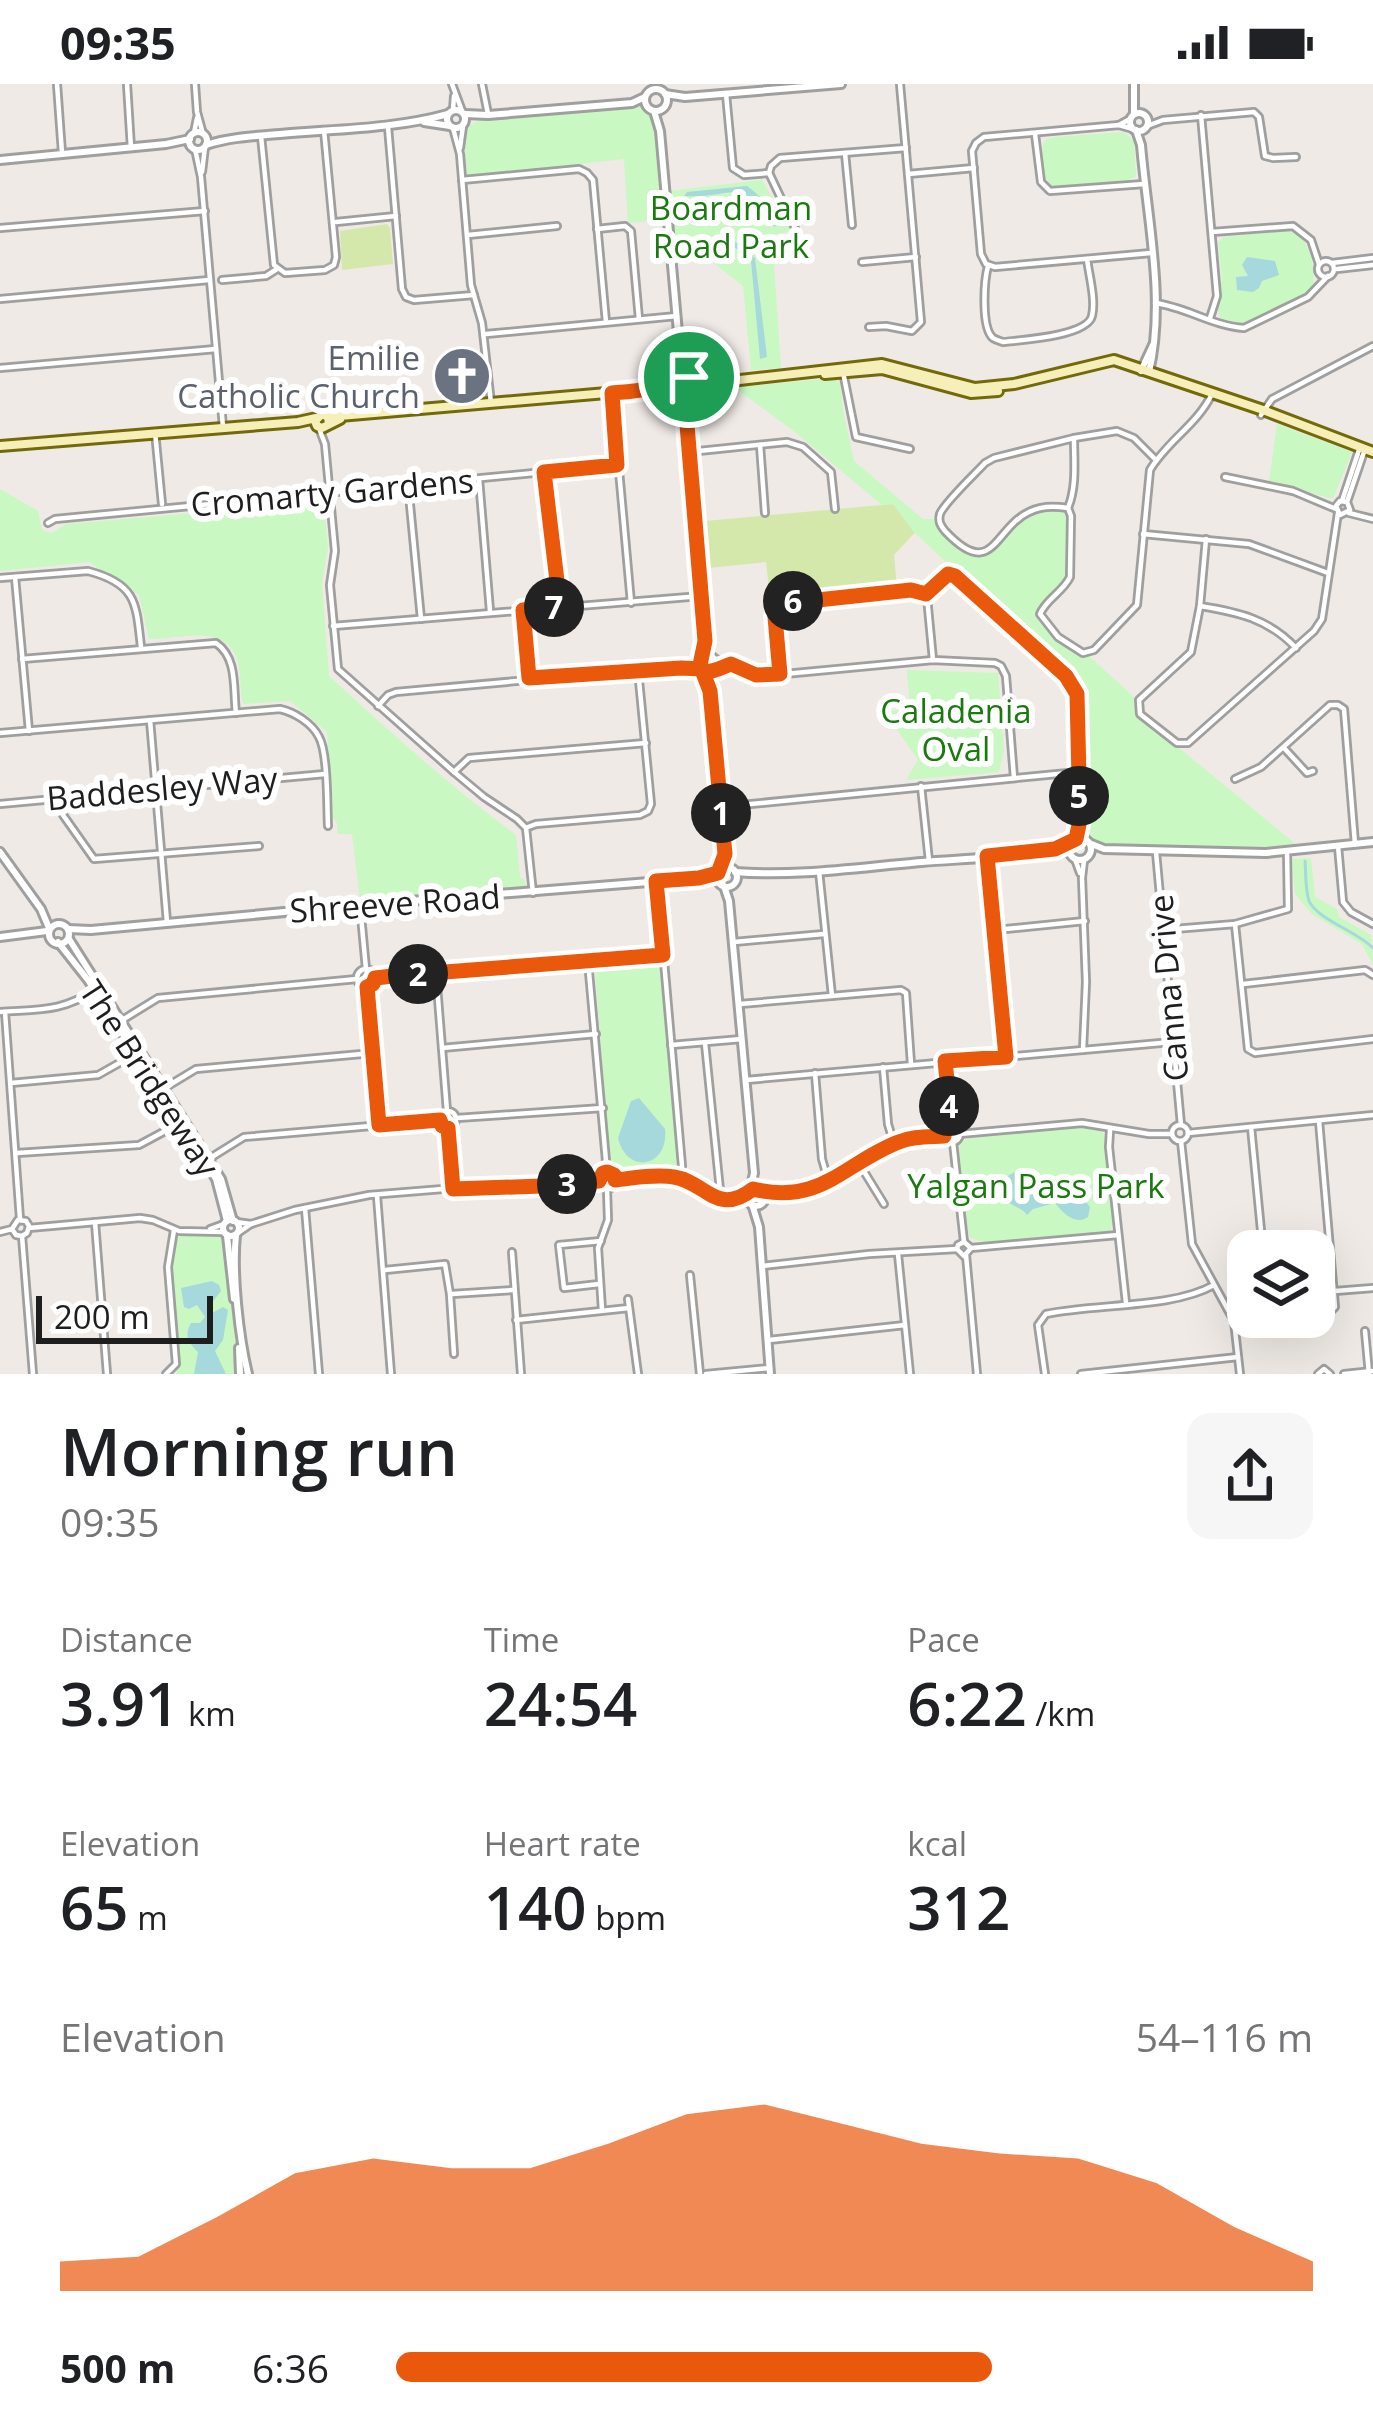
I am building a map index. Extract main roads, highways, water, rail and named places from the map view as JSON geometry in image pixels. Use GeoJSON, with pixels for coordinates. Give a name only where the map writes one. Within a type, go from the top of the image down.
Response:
{"type":"FeatureCollection","features":[{"type":"Feature","properties":{"kind":"main road"},"geometry":{"type":"LineString","coordinates":[[0,446],[323,423],[353,415],[843,369],[895,370],[971,393],[1103,367],[1145,372],[1366,450]]}},
{"type":"Feature","properties":{"kind":"water"},"geometry":{"type":"Polygon","coordinates":[[[747,186],[769,207],[777,224],[774,227],[744,194],[684,196],[687,192],[747,186]]]}},
{"type":"Feature","properties":{"kind":"water"},"geometry":{"type":"Polygon","coordinates":[[[692,240],[733,240],[755,258],[767,357],[760,359],[751,261],[733,246],[694,246],[692,240]]]}},
{"type":"Feature","properties":{"kind":"water"},"geometry":{"type":"Polygon","coordinates":[[[1247,257],[1275,261],[1279,275],[1262,281],[1253,292],[1237,290],[1236,277],[1248,276],[1242,265],[1247,257]]]}},
{"type":"Feature","properties":{"kind":"water"},"geometry":{"type":"Polygon","coordinates":[[[639,1098],[665,1129],[661,1152],[646,1162],[630,1158],[618,1138],[631,1101],[639,1098]]]}},
{"type":"Feature","properties":{"kind":"water"},"geometry":{"type":"Polygon","coordinates":[[[1021,1170],[1031,1171],[1048,1184],[1073,1188],[1090,1207],[1088,1217],[1074,1219],[1055,1203],[1027,1215],[1011,1204],[1001,1193],[1003,1183],[1021,1170]]]}},
{"type":"Feature","properties":{"kind":"water"},"geometry":{"type":"Polygon","coordinates":[[[212,1281],[221,1291],[207,1309],[210,1314],[223,1307],[228,1310],[223,1340],[215,1351],[226,1374],[194,1374],[198,1352],[188,1332],[191,1323],[205,1317],[197,1305],[184,1307],[181,1288],[212,1281]]]}},
{"type":"Feature","properties":{"kind":"waterway"},"geometry":{"type":"LineString","coordinates":[[1305,861],[1313,908],[1373,948]]}},
{"type":"Feature","properties":{"kind":"place","name":"Emilie Catholic Church"},"geometry":{"type":"Point","coordinates":[462,376]}},
{"type":"Feature","properties":{"kind":"park label","name":"Boardman Road Park"},"geometry":{"type":"Point","coordinates":[731,226]}},
{"type":"Feature","properties":{"kind":"park label","name":"Caladenia Oval"},"geometry":{"type":"Point","coordinates":[956,729]}},
{"type":"Feature","properties":{"kind":"park label","name":"Yalgan Pass Park"},"geometry":{"type":"Point","coordinates":[1036,1185]}}]}
